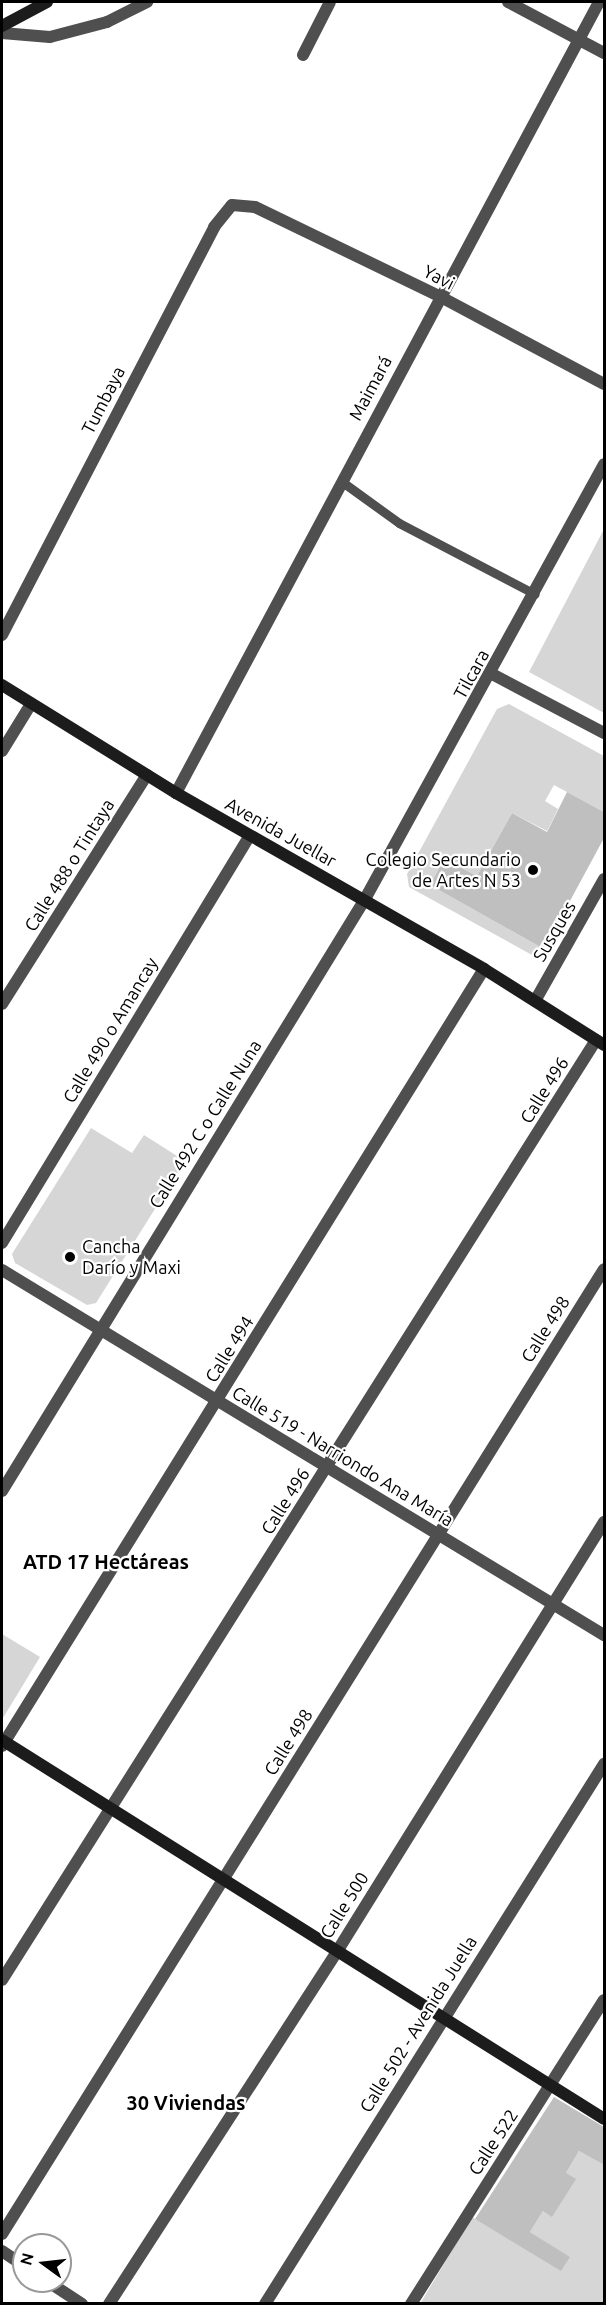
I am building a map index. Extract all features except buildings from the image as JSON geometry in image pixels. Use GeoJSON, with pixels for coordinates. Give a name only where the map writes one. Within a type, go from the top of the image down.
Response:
{"type":"FeatureCollection","features":[{"type":"Feature","properties":{"kind":"street"},"geometry":{"type":"LineString","coordinates":[[2,26],[47,2]]}},
{"type":"Feature","properties":{"kind":"street"},"geometry":{"type":"LineString","coordinates":[[2,33],[50,38],[107,22],[147,2]]}},
{"type":"Feature","properties":{"kind":"street"},"geometry":{"type":"LineString","coordinates":[[303,55],[330,2]]}},
{"type":"Feature","properties":{"kind":"street"},"geometry":{"type":"LineString","coordinates":[[508,2],[604,52]]}},
{"type":"Feature","properties":{"kind":"street","name":"Maimará"},"geometry":{"type":"LineString","coordinates":[[176,793],[439,296],[599,2]]}},
{"type":"Feature","properties":{"kind":"street","name":"Tumbaya"},"geometry":{"type":"LineString","coordinates":[[2,635],[214,227],[232,206],[255,207]]}},
{"type":"Feature","properties":{"kind":"street","name":"Yavi"},"geometry":{"type":"LineString","coordinates":[[255,207],[439,296],[604,384]]}},
{"type":"Feature","properties":{"kind":"street","name":"Tilcara"},"geometry":{"type":"LineString","coordinates":[[365,899],[492,674],[604,464]]}},
{"type":"Feature","properties":{"kind":"street"},"geometry":{"type":"LineString","coordinates":[[492,674],[604,733]]}},
{"type":"Feature","properties":{"kind":"street","name":"Avenida Juellar"},"geometry":{"type":"LineString","coordinates":[[2,686],[249,836],[365,899],[484,969],[600,1042]]}},
{"type":"Feature","properties":{"kind":"street"},"geometry":{"type":"LineString","coordinates":[[2,751],[31,704]]}},
{"type":"Feature","properties":{"kind":"street","name":"Calle 488 o Tintaya"},"geometry":{"type":"LineString","coordinates":[[2,1004],[147,775]]}},
{"type":"Feature","properties":{"kind":"street","name":"Calle 490 o Amancay"},"geometry":{"type":"LineString","coordinates":[[2,1243],[249,836]]}},
{"type":"Feature","properties":{"kind":"street","name":"Susques"},"geometry":{"type":"LineString","coordinates":[[535,1001],[604,879]]}},
{"type":"Feature","properties":{"kind":"street","name":"Calle 492 C o Calle Nuna"},"geometry":{"type":"LineString","coordinates":[[2,1491],[365,899]]}},
{"type":"Feature","properties":{"kind":"street","name":"Calle 494"},"geometry":{"type":"LineString","coordinates":[[2,1742],[218,1402],[484,969]]}},
{"type":"Feature","properties":{"kind":"street","name":"Calle 496"},"geometry":{"type":"LineString","coordinates":[[2,1980],[600,1042]]}},
{"type":"Feature","properties":{"kind":"street","name":"Calle 498"},"geometry":{"type":"LineString","coordinates":[[2,2234],[604,1269]]}},
{"type":"Feature","properties":{"kind":"street","name":"Calle 519 - Narriondo Ana María"},"geometry":{"type":"LineString","coordinates":[[2,1270],[326,1469],[604,1635]]}},
{"type":"Feature","properties":{"kind":"street","name":"Calle 500"},"geometry":{"type":"LineString","coordinates":[[109,2304],[338,1950],[604,1522]]}},
{"type":"Feature","properties":{"kind":"street"},"geometry":{"type":"LineString","coordinates":[[2,1742],[338,1950],[604,2119]]}},
{"type":"Feature","properties":{"kind":"street","name":"Calle 502 - Avenida Juella"},"geometry":{"type":"LineString","coordinates":[[264,2304],[604,1764]]}},
{"type":"Feature","properties":{"kind":"street","name":"Calle 522"},"geometry":{"type":"LineString","coordinates":[[411,2304],[604,2000]]}},
{"type":"Feature","properties":{"kind":"street"},"geometry":{"type":"LineString","coordinates":[[65,2293],[82,2304]]}},
{"type":"Feature","properties":{"kind":"lane"},"geometry":{"type":"LineString","coordinates":[[341,482],[399,522],[535,594]]}},
{"type":"Feature","properties":{"kind":"shaded area"},"geometry":{"type":"Polygon","coordinates":[[[604,529],[604,713],[529,672],[604,529]]]}},
{"type":"Feature","properties":{"kind":"shaded area"},"geometry":{"type":"Polygon","coordinates":[[[509,704],[604,756],[604,812],[554,785],[545,801],[558,809],[547,831],[512,813],[477,876],[444,859],[430,885],[544,949],[532,955],[409,887],[407,874],[497,709],[509,704]]]}},
{"type":"Feature","properties":{"kind":"shaded area"},"geometry":{"type":"Polygon","coordinates":[[[91,1128],[132,1153],[144,1135],[185,1161],[96,1303],[87,1305],[15,1263],[12,1254],[91,1128]]]}},
{"type":"Feature","properties":{"kind":"shaded area"},"geometry":{"type":"Polygon","coordinates":[[[2,1634],[40,1657],[3,1718],[2,1716],[2,1634]]]}},
{"type":"Feature","properties":{"kind":"shaded area"},"geometry":{"type":"Polygon","coordinates":[[[579,2151],[604,2165],[604,2303],[420,2304],[472,2217],[561,2270],[569,2257],[530,2232],[543,2211],[552,2216],[566,2173],[579,2151]]]}},
{"type":"Feature","properties":{"kind":"place","name":"Colegio Secundario de Artes N 53"},"geometry":{"type":"Point","coordinates":[533,870]}},
{"type":"Feature","properties":{"kind":"place","name":"Cancha Darío y Maxi"},"geometry":{"type":"Point","coordinates":[70,1257]}},
{"type":"Feature","properties":{"kind":"district","name":"ATD 17 Hectáreas"},"geometry":{"type":"Point","coordinates":[106,1561]}},
{"type":"Feature","properties":{"kind":"district","name":"30 Viviendas"},"geometry":{"type":"Point","coordinates":[186,2102]}}]}
